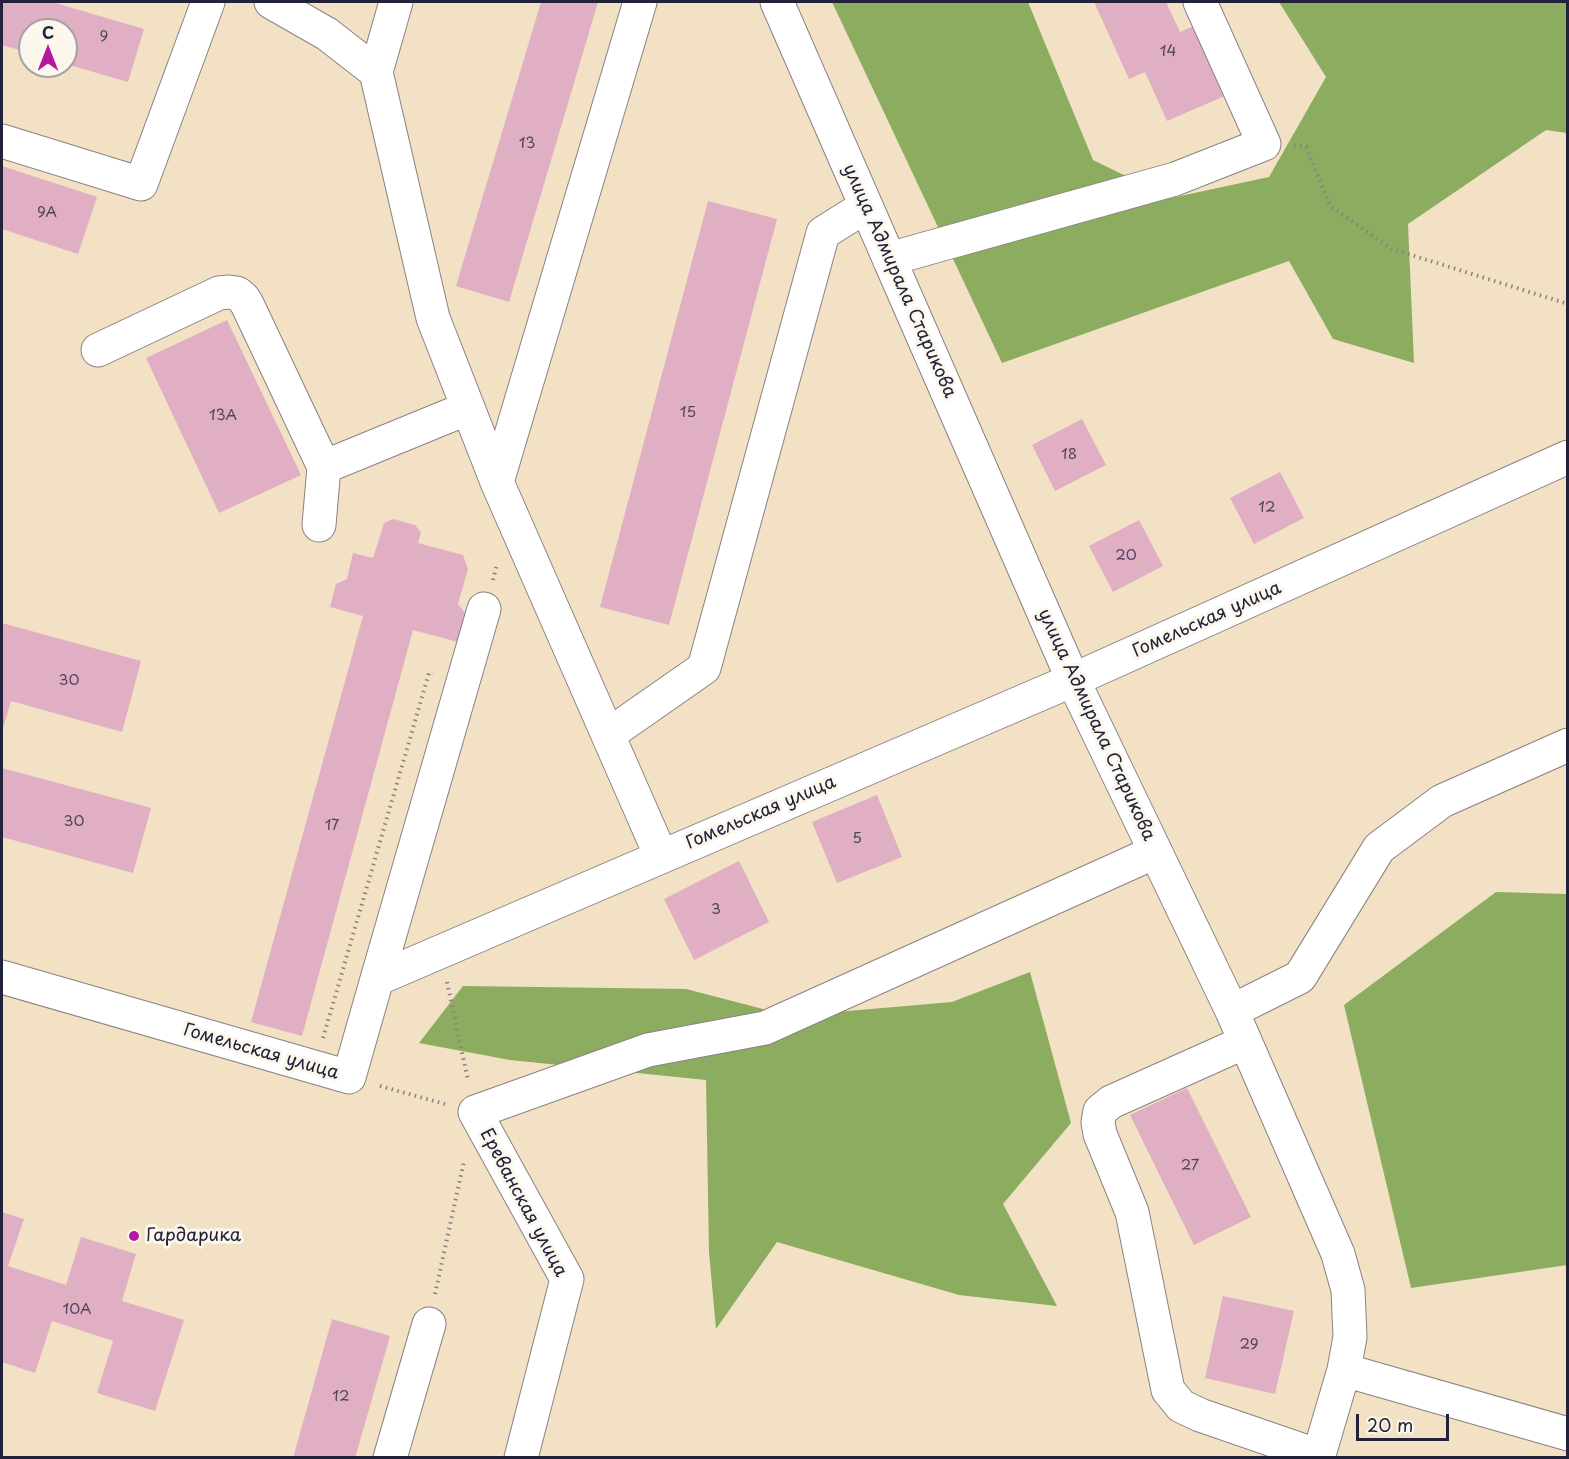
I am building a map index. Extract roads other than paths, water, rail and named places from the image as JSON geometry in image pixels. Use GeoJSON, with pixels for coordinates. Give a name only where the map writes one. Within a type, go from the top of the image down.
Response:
{"type":"FeatureCollection","features":[{"type":"Feature","properties":{"kind":"street"},"geometry":{"type":"LineString","coordinates":[[2,141],[141,184],[208,2]]}},
{"type":"Feature","properties":{"kind":"street"},"geometry":{"type":"LineString","coordinates":[[270,2],[327,34],[376,72]]}},
{"type":"Feature","properties":{"kind":"street"},"geometry":{"type":"LineString","coordinates":[[396,2],[376,72],[433,318],[497,482],[661,856]]}},
{"type":"Feature","properties":{"kind":"street"},"geometry":{"type":"LineString","coordinates":[[497,482],[640,2]]}},
{"type":"Feature","properties":{"kind":"street","name":"улица Адмирала Старикова"},"geometry":{"type":"LineString","coordinates":[[777,2],[1073,680],[1232,1011],[1338,1254],[1348,1290],[1350,1337],[1344,1371],[1319,1457]]}},
{"type":"Feature","properties":{"kind":"street"},"geometry":{"type":"LineString","coordinates":[[889,259],[1175,179],[1264,144],[1200,2]]}},
{"type":"Feature","properties":{"kind":"street"},"geometry":{"type":"LineString","coordinates":[[608,735],[704,669],[823,233],[866,206]]}},
{"type":"Feature","properties":{"kind":"street"},"geometry":{"type":"LineString","coordinates":[[98,350],[219,293],[237,293],[247,304],[324,467],[319,525]]}},
{"type":"Feature","properties":{"kind":"street"},"geometry":{"type":"LineString","coordinates":[[324,467],[468,408]]}},
{"type":"Feature","properties":{"kind":"street","name":"Гомельская улица"},"geometry":{"type":"LineString","coordinates":[[2,977],[349,1077],[377,979],[1073,680],[1568,457]]}},
{"type":"Feature","properties":{"kind":"street"},"geometry":{"type":"LineString","coordinates":[[377,979],[484,609]]}},
{"type":"Feature","properties":{"kind":"street"},"geometry":{"type":"LineString","coordinates":[[1232,1011],[1300,977],[1379,848],[1442,801],[1568,746]]}},
{"type":"Feature","properties":{"kind":"street","name":"Ереванская улица"},"geometry":{"type":"LineString","coordinates":[[521,1458],[567,1279],[475,1112],[648,1050],[765,1028],[1155,852]]}},
{"type":"Feature","properties":{"kind":"street"},"geometry":{"type":"LineString","coordinates":[[1245,1042],[1111,1102],[1100,1111],[1098,1122],[1100,1134],[1132,1212],[1168,1390],[1181,1406],[1319,1457]]}},
{"type":"Feature","properties":{"kind":"street"},"geometry":{"type":"LineString","coordinates":[[390,1458],[429,1324]]}},
{"type":"Feature","properties":{"kind":"street"},"geometry":{"type":"LineString","coordinates":[[1344,1371],[1568,1434]]}},
{"type":"Feature","properties":{"kind":"place","name":"Гардарика"},"geometry":{"type":"Point","coordinates":[134,1236]}}]}
